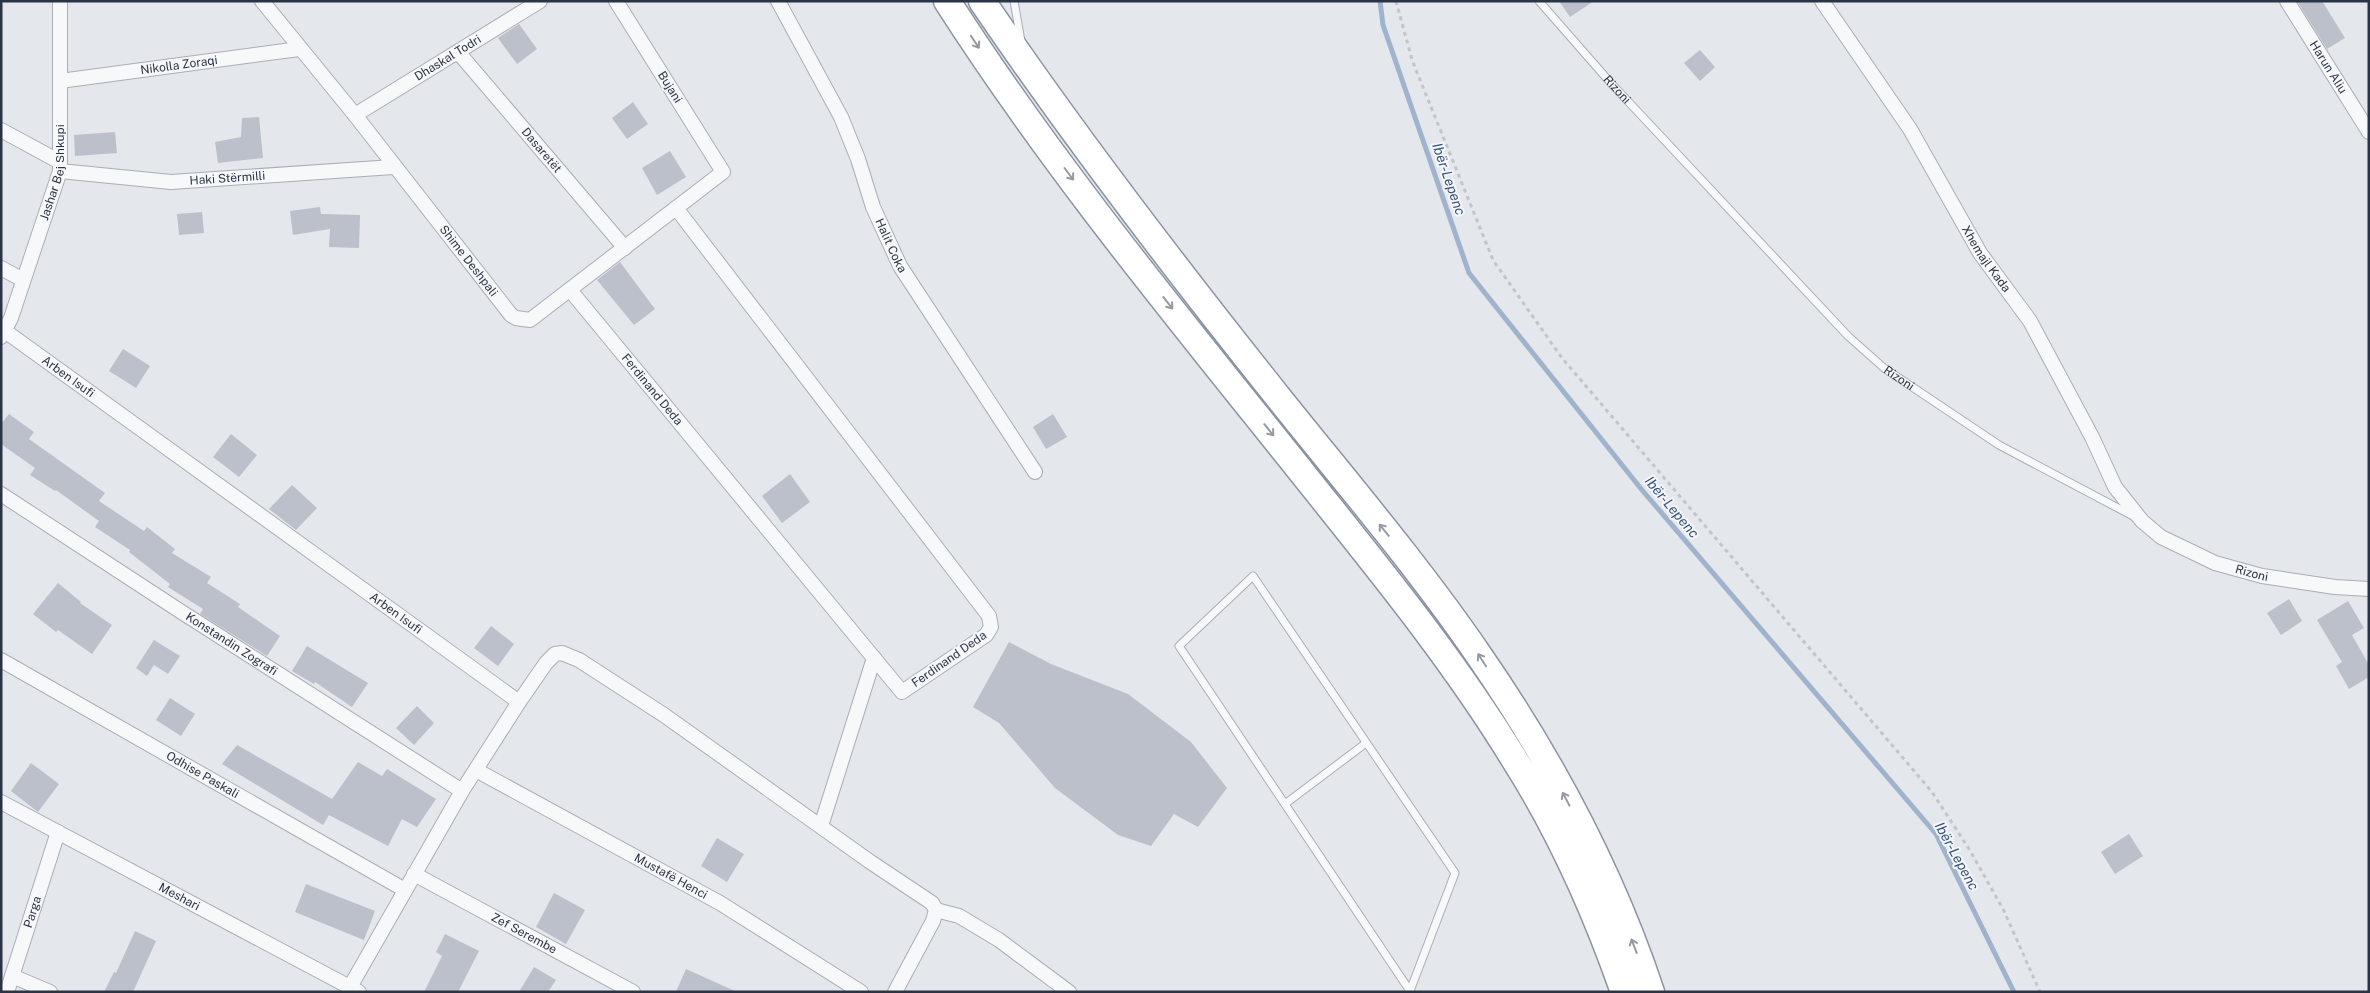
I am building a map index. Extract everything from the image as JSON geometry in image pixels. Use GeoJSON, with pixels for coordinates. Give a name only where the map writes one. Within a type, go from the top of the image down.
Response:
{"type":"FeatureCollection","features":[{"type":"Feature","properties":{"kind":"highway"},"geometry":{"type":"LineString","coordinates":[[948,1],[1034,127],[1111,230],[1424,628],[1485,715],[1517,762],[1568,857],[1607,947],[1624,992]]}},
{"type":"Feature","properties":{"kind":"highway"},"geometry":{"type":"LineString","coordinates":[[982,1],[1026,66],[1135,214],[1401,552],[1478,654],[1540,752],[1589,842],[1614,896],[1651,992]]}},
{"type":"Feature","properties":{"kind":"street","name":"Jashar Bej Shkupi"},"geometry":{"type":"LineString","coordinates":[[3,334],[23,280],[60,166],[60,1]]}},
{"type":"Feature","properties":{"kind":"street","name":"Shime Deshpali"},"geometry":{"type":"LineString","coordinates":[[262,1],[299,49],[355,115],[393,167],[511,315],[516,318],[530,320],[723,172]]}},
{"type":"Feature","properties":{"kind":"street","name":"Dhaskal Todri"},"geometry":{"type":"LineString","coordinates":[[355,115],[540,1]]}},
{"type":"Feature","properties":{"kind":"street","name":"Bujani"},"geometry":{"type":"LineString","coordinates":[[616,1],[723,172]]}},
{"type":"Feature","properties":{"kind":"street","name":"Halit Coka"},"geometry":{"type":"LineString","coordinates":[[778,1],[841,117],[858,159],[873,208],[900,266],[1035,472]]}},
{"type":"Feature","properties":{"kind":"street","name":"Xhemajl Kada"},"geometry":{"type":"LineString","coordinates":[[1822,1],[1910,129],[1980,253],[2030,321],[2115,487],[2142,521]]}},
{"type":"Feature","properties":{"kind":"street","name":"Harun Aliu"},"geometry":{"type":"LineString","coordinates":[[2288,1],[2369,132]]}},
{"type":"Feature","properties":{"kind":"street","name":"Nikolla Zoraqi"},"geometry":{"type":"LineString","coordinates":[[60,81],[299,49]]}},
{"type":"Feature","properties":{"kind":"street","name":"Dasaretët"},"geometry":{"type":"LineString","coordinates":[[458,52],[625,248]]}},
{"type":"Feature","properties":{"kind":"street"},"geometry":{"type":"LineString","coordinates":[[1,130],[60,166]]}},
{"type":"Feature","properties":{"kind":"street","name":"Haki Stërmilli"},"geometry":{"type":"LineString","coordinates":[[60,166],[171,182],[393,167]]}},
{"type":"Feature","properties":{"kind":"street","name":"Ferdinand Deda"},"geometry":{"type":"LineString","coordinates":[[570,290],[902,692],[986,635],[992,628],[991,622],[676,208]]}},
{"type":"Feature","properties":{"kind":"street"},"geometry":{"type":"LineString","coordinates":[[1,268],[23,280]]}},
{"type":"Feature","properties":{"kind":"street","name":"Arben Isufi"},"geometry":{"type":"LineString","coordinates":[[3,334],[519,702]]}},
{"type":"Feature","properties":{"kind":"street","name":"Konstandin Zografi"},"geometry":{"type":"LineString","coordinates":[[1,494],[462,791]]}},
{"type":"Feature","properties":{"kind":"street","name":"Rizoni"},"geometry":{"type":"LineString","coordinates":[[2142,521],[2162,537],[2215,562],[2262,576],[2369,589]]}},
{"type":"Feature","properties":{"kind":"street"},"geometry":{"type":"LineString","coordinates":[[355,989],[405,890],[462,791],[519,702],[546,663],[555,654],[570,655],[664,714],[932,903],[936,910],[933,921],[895,992]]}},
{"type":"Feature","properties":{"kind":"street"},"geometry":{"type":"LineString","coordinates":[[821,826],[874,658]]}},
{"type":"Feature","properties":{"kind":"street","name":"Odhise Paskali"},"geometry":{"type":"LineString","coordinates":[[1,660],[405,890]]}},
{"type":"Feature","properties":{"kind":"street","name":"Mustafë Henci"},"geometry":{"type":"LineString","coordinates":[[476,770],[720,902],[861,992]]}},
{"type":"Feature","properties":{"kind":"street","name":"Meshari"},"geometry":{"type":"LineString","coordinates":[[1,802],[355,989]]}},
{"type":"Feature","properties":{"kind":"street","name":"Parga"},"geometry":{"type":"LineString","coordinates":[[6,992],[58,832]]}},
{"type":"Feature","properties":{"kind":"street","name":"Zef Serembe"},"geometry":{"type":"LineString","coordinates":[[414,874],[634,992]]}},
{"type":"Feature","properties":{"kind":"street"},"geometry":{"type":"LineString","coordinates":[[936,910],[959,916],[998,940],[1069,992]]}},
{"type":"Feature","properties":{"kind":"street"},"geometry":{"type":"LineString","coordinates":[[12,976],[50,992]]}},
{"type":"Feature","properties":{"kind":"lane"},"geometry":{"type":"LineString","coordinates":[[1014,1],[1026,66]]}},
{"type":"Feature","properties":{"kind":"lane","name":"Rizoni"},"geometry":{"type":"LineString","coordinates":[[1539,1],[1642,116],[1848,336],[1870,355],[1916,390],[1999,445],[2142,521]]}},
{"type":"Feature","properties":{"kind":"lane"},"geometry":{"type":"LineString","coordinates":[[1253,576],[1455,873],[1410,991],[1179,646],[1253,576]]}},
{"type":"Feature","properties":{"kind":"lane"},"geometry":{"type":"LineString","coordinates":[[1285,804],[1366,743]]}},
{"type":"Feature","properties":{"kind":"path"},"geometry":{"type":"LineString","coordinates":[[1396,1],[1412,60],[1493,260],[1562,358],[1932,792],[1971,852],[2004,910],[2040,992]]}},
{"type":"Feature","properties":{"kind":"building"},"geometry":{"type":"Polygon","coordinates":[[[1559,1],[1594,1],[1570,17],[1559,1]]]}},
{"type":"Feature","properties":{"kind":"building"},"geometry":{"type":"Polygon","coordinates":[[[2297,1],[2322,1],[2345,38],[2327,49],[2297,1]]]}},
{"type":"Feature","properties":{"kind":"building"},"geometry":{"type":"Polygon","coordinates":[[[519,24],[537,49],[517,64],[498,38],[519,24]]]}},
{"type":"Feature","properties":{"kind":"building"},"geometry":{"type":"Polygon","coordinates":[[[1700,50],[1715,67],[1700,81],[1684,63],[1700,50]]]}},
{"type":"Feature","properties":{"kind":"building"},"geometry":{"type":"Polygon","coordinates":[[[633,102],[648,124],[627,139],[612,118],[633,102]]]}},
{"type":"Feature","properties":{"kind":"building"},"geometry":{"type":"Polygon","coordinates":[[[259,117],[263,158],[218,163],[215,142],[241,137],[242,118],[259,117]]]}},
{"type":"Feature","properties":{"kind":"building"},"geometry":{"type":"Polygon","coordinates":[[[115,132],[117,153],[75,156],[74,135],[115,132]]]}},
{"type":"Feature","properties":{"kind":"building"},"geometry":{"type":"Polygon","coordinates":[[[670,151],[686,177],[657,195],[642,168],[670,151]]]}},
{"type":"Feature","properties":{"kind":"building"},"geometry":{"type":"Polygon","coordinates":[[[320,207],[321,214],[360,215],[359,248],[329,247],[330,229],[293,235],[290,211],[320,207]]]}},
{"type":"Feature","properties":{"kind":"building"},"geometry":{"type":"Polygon","coordinates":[[[202,212],[204,233],[179,235],[177,214],[202,212]]]}},
{"type":"Feature","properties":{"kind":"building"},"geometry":{"type":"Polygon","coordinates":[[[620,262],[655,309],[634,325],[597,280],[620,262]]]}},
{"type":"Feature","properties":{"kind":"building"},"geometry":{"type":"Polygon","coordinates":[[[123,349],[150,366],[136,388],[109,371],[123,349]]]}},
{"type":"Feature","properties":{"kind":"building"},"geometry":{"type":"Polygon","coordinates":[[[9,414],[34,432],[29,439],[105,493],[99,501],[144,531],[147,527],[175,549],[172,553],[211,577],[207,583],[240,604],[238,607],[280,636],[267,656],[200,614],[203,609],[168,587],[170,584],[129,552],[130,550],[95,527],[99,521],[56,490],[30,475],[35,468],[1,444],[1,424],[9,414]]]}},
{"type":"Feature","properties":{"kind":"building"},"geometry":{"type":"Polygon","coordinates":[[[1053,414],[1067,437],[1046,449],[1033,427],[1053,414]]]}},
{"type":"Feature","properties":{"kind":"building"},"geometry":{"type":"Polygon","coordinates":[[[231,434],[257,455],[239,477],[213,457],[231,434]]]}},
{"type":"Feature","properties":{"kind":"building"},"geometry":{"type":"Polygon","coordinates":[[[790,474],[810,502],[782,523],[762,496],[790,474]]]}},
{"type":"Feature","properties":{"kind":"building"},"geometry":{"type":"Polygon","coordinates":[[[292,485],[317,508],[296,530],[269,509],[292,485]]]}},
{"type":"Feature","properties":{"kind":"building"},"geometry":{"type":"Polygon","coordinates":[[[58,583],[80,603],[112,625],[92,654],[58,630],[56,632],[33,614],[58,583]]]}},
{"type":"Feature","properties":{"kind":"building"},"geometry":{"type":"Polygon","coordinates":[[[2289,599],[2302,621],[2281,635],[2267,613],[2289,599]]]}},
{"type":"Feature","properties":{"kind":"building"},"geometry":{"type":"Polygon","coordinates":[[[2348,601],[2364,628],[2352,635],[2369,665],[2369,677],[2349,689],[2336,666],[2342,662],[2317,620],[2348,601]]]}},
{"type":"Feature","properties":{"kind":"building"},"geometry":{"type":"Polygon","coordinates":[[[491,626],[514,644],[498,666],[474,648],[491,626]]]}},
{"type":"Feature","properties":{"kind":"building"},"geometry":{"type":"Polygon","coordinates":[[[154,640],[180,656],[168,674],[154,665],[147,676],[136,668],[154,640]]]}},
{"type":"Feature","properties":{"kind":"building"},"geometry":{"type":"Polygon","coordinates":[[[1009,642],[1051,664],[1128,694],[1191,742],[1227,788],[1198,827],[1174,814],[1151,846],[1118,835],[1055,788],[999,723],[973,707],[1009,642]]]}},
{"type":"Feature","properties":{"kind":"building"},"geometry":{"type":"Polygon","coordinates":[[[307,646],[368,683],[352,707],[315,682],[314,684],[292,671],[307,646]]]}},
{"type":"Feature","properties":{"kind":"building"},"geometry":{"type":"Polygon","coordinates":[[[170,698],[195,714],[181,736],[156,720],[170,698]]]}},
{"type":"Feature","properties":{"kind":"building"},"geometry":{"type":"Polygon","coordinates":[[[417,706],[434,723],[414,745],[396,728],[417,706]]]}},
{"type":"Feature","properties":{"kind":"building"},"geometry":{"type":"Polygon","coordinates":[[[237,745],[332,799],[358,762],[382,776],[387,769],[436,799],[417,827],[402,819],[388,846],[329,815],[323,825],[222,764],[237,745]]]}},
{"type":"Feature","properties":{"kind":"building"},"geometry":{"type":"Polygon","coordinates":[[[31,763],[59,784],[38,812],[11,791],[31,763]]]}},
{"type":"Feature","properties":{"kind":"building"},"geometry":{"type":"Polygon","coordinates":[[[2129,834],[2143,856],[2115,874],[2101,852],[2129,834]]]}},
{"type":"Feature","properties":{"kind":"building"},"geometry":{"type":"Polygon","coordinates":[[[717,838],[744,854],[727,882],[701,866],[717,838]]]}},
{"type":"Feature","properties":{"kind":"building"},"geometry":{"type":"Polygon","coordinates":[[[306,884],[375,911],[364,940],[295,912],[306,884]]]}},
{"type":"Feature","properties":{"kind":"building"},"geometry":{"type":"Polygon","coordinates":[[[554,893],[585,910],[566,944],[536,927],[554,893]]]}},
{"type":"Feature","properties":{"kind":"building"},"geometry":{"type":"Polygon","coordinates":[[[135,931],[156,941],[133,992],[104,992],[114,972],[116,973],[135,931]]]}},
{"type":"Feature","properties":{"kind":"building"},"geometry":{"type":"Polygon","coordinates":[[[445,934],[479,951],[458,992],[424,992],[442,956],[436,952],[445,934]]]}},
{"type":"Feature","properties":{"kind":"building"},"geometry":{"type":"Polygon","coordinates":[[[534,967],[556,980],[548,992],[519,992],[534,967]]]}},
{"type":"Feature","properties":{"kind":"building"},"geometry":{"type":"Polygon","coordinates":[[[686,969],[737,992],[676,992],[686,969]]]}},
{"type":"Feature","properties":{"kind":"waterway","name":"Ibër-Lepenc"},"geometry":{"type":"LineString","coordinates":[[1380,1],[1383,25],[1469,273],[1642,490],[1936,834],[2014,992]]}}]}
